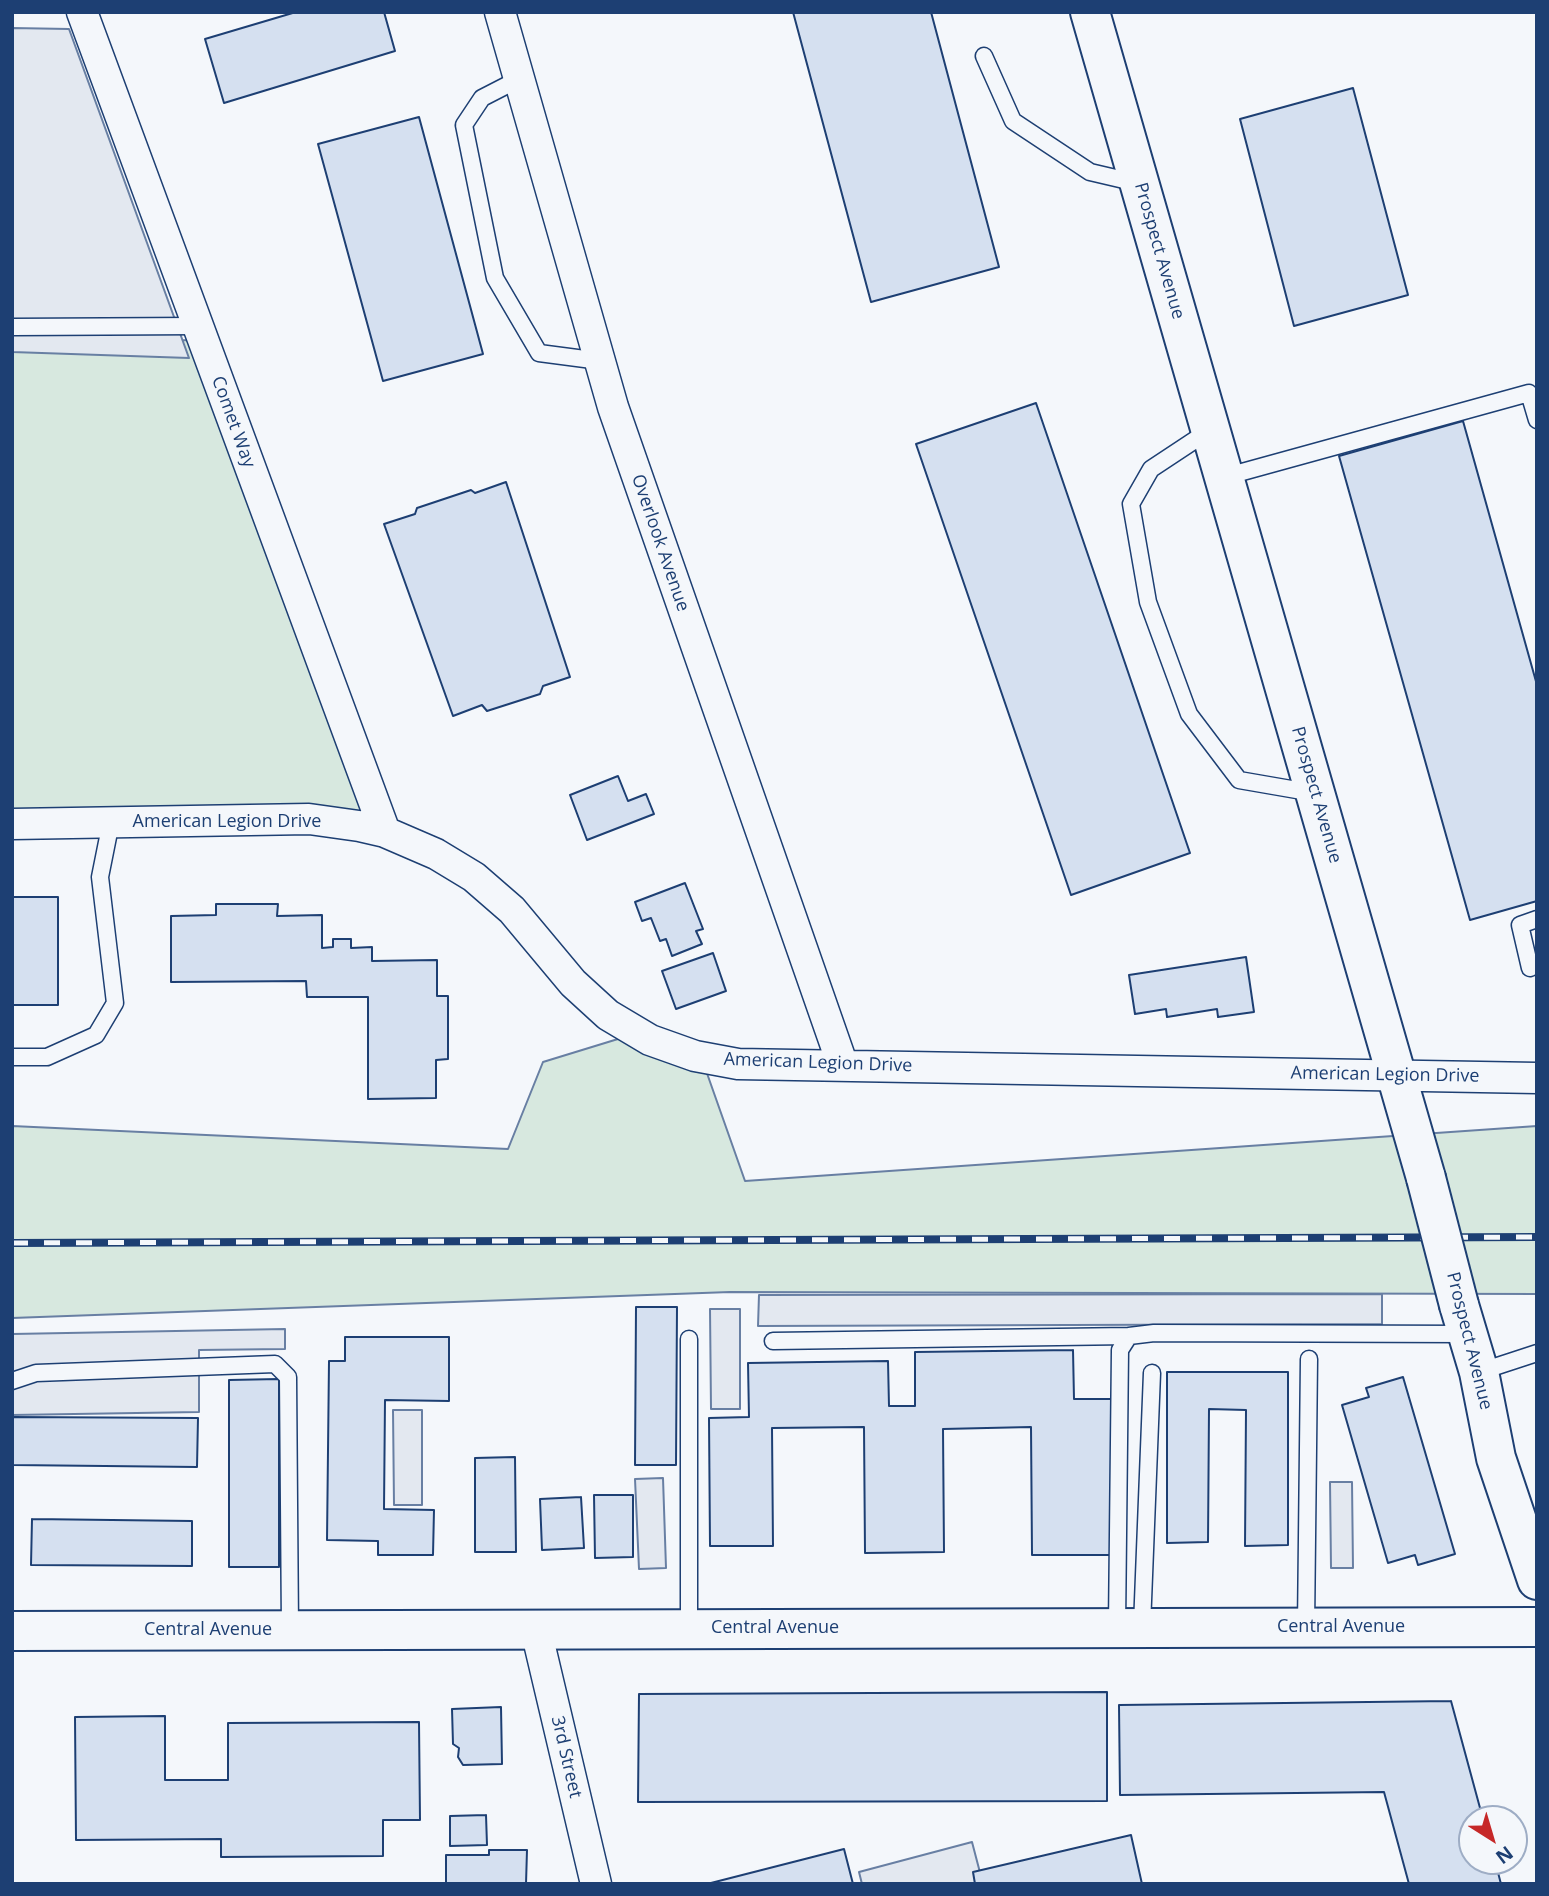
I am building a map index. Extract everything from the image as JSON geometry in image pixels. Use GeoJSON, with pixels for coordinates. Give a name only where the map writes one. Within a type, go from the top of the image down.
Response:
{"type":"FeatureCollection","features":[{"type":"Feature","properties":{"kind":"street","name":"Comet Way"},"geometry":{"type":"LineString","coordinates":[[82,12],[385,832]]}},
{"type":"Feature","properties":{"kind":"street","name":"Overlook Avenue"},"geometry":{"type":"LineString","coordinates":[[500,12],[613,407],[843,1066]]}},
{"type":"Feature","properties":{"kind":"street","name":"Prospect Avenue"},"geometry":{"type":"LineString","coordinates":[[1090,12],[1426,1178],[1479,1372],[1496,1458],[1537,1580]]}},
{"type":"Feature","properties":{"kind":"street","name":"American Legion Drive"},"geometry":{"type":"LineString","coordinates":[[12,824],[309,819],[385,832],[436,854],[474,877],[512,910],[573,983],[608,1015],[650,1040],[695,1056],[737,1064],[1537,1078]]}},
{"type":"Feature","properties":{"kind":"street","name":"Central Avenue"},"geometry":{"type":"LineString","coordinates":[[12,1631],[1537,1627]]}},
{"type":"Feature","properties":{"kind":"street","name":"3rd Street"},"geometry":{"type":"LineString","coordinates":[[536,1630],[596,1884]]}},
{"type":"Feature","properties":{"kind":"lane"},"geometry":{"type":"LineString","coordinates":[[984,56],[1013,121],[1090,172],[1139,183]]}},
{"type":"Feature","properties":{"kind":"lane"},"geometry":{"type":"LineString","coordinates":[[519,79],[482,97],[464,125],[495,278],[538,353],[600,361]]}},
{"type":"Feature","properties":{"kind":"lane"},"geometry":{"type":"LineString","coordinates":[[12,327],[198,326]]}},
{"type":"Feature","properties":{"kind":"lane"},"geometry":{"type":"LineString","coordinates":[[1224,477],[1529,393],[1537,420]]}},
{"type":"Feature","properties":{"kind":"lane"},"geometry":{"type":"LineString","coordinates":[[1210,429],[1151,469],[1131,504],[1148,602],[1189,714],[1239,780],[1316,794]]}},
{"type":"Feature","properties":{"kind":"lane"},"geometry":{"type":"LineString","coordinates":[[12,1057],[47,1058],[96,1035],[115,1003],[100,877],[111,822]]}},
{"type":"Feature","properties":{"kind":"lane"},"geometry":{"type":"LineString","coordinates":[[1531,968],[1520,925],[1537,919]]}},
{"type":"Feature","properties":{"kind":"lane"},"geometry":{"type":"LineString","coordinates":[[773,1341],[1129,1336],[1464,1320]]}},
{"type":"Feature","properties":{"kind":"lane"},"geometry":{"type":"LineString","coordinates":[[1129,1336],[1120,1350],[1129,1626]]}},
{"type":"Feature","properties":{"kind":"lane"},"geometry":{"type":"LineString","coordinates":[[689,1339],[689,1629]]}},
{"type":"Feature","properties":{"kind":"lane"},"geometry":{"type":"LineString","coordinates":[[1479,1372],[1537,1353]]}},
{"type":"Feature","properties":{"kind":"lane"},"geometry":{"type":"LineString","coordinates":[[1306,1628],[1309,1359]]}},
{"type":"Feature","properties":{"kind":"lane"},"geometry":{"type":"LineString","coordinates":[[12,1381],[36,1373],[275,1364],[288,1377],[290,1630]]}},
{"type":"Feature","properties":{"kind":"lane"},"geometry":{"type":"LineString","coordinates":[[1129,1626],[1152,1373]]}},
{"type":"Feature","properties":{"kind":"shaded area"},"geometry":{"type":"Polygon","coordinates":[[[12,28],[69,29],[189,358],[12,352],[12,28]]]}},
{"type":"Feature","properties":{"kind":"shaded area"},"geometry":{"type":"Polygon","coordinates":[[[195,340],[374,827],[12,836],[12,343],[195,340]]]}},
{"type":"Feature","properties":{"kind":"shaded area"},"geometry":{"type":"Polygon","coordinates":[[[631,1035],[703,1062],[745,1181],[1537,1126],[1537,1294],[730,1292],[12,1318],[12,1126],[508,1149],[543,1062],[631,1035]]]}},
{"type":"Feature","properties":{"kind":"shaded area"},"geometry":{"type":"Polygon","coordinates":[[[1382,1294],[1382,1324],[758,1326],[759,1295],[1382,1294]]]}},
{"type":"Feature","properties":{"kind":"shaded area"},"geometry":{"type":"Polygon","coordinates":[[[710,1309],[740,1309],[740,1409],[711,1409],[710,1309]]]}},
{"type":"Feature","properties":{"kind":"shaded area"},"geometry":{"type":"Polygon","coordinates":[[[285,1329],[285,1349],[199,1350],[199,1412],[12,1415],[12,1334],[285,1329]]]}},
{"type":"Feature","properties":{"kind":"shaded area"},"geometry":{"type":"Polygon","coordinates":[[[393,1410],[422,1410],[422,1505],[394,1505],[393,1410]]]}},
{"type":"Feature","properties":{"kind":"shaded area"},"geometry":{"type":"Polygon","coordinates":[[[663,1478],[666,1568],[639,1569],[635,1479],[663,1478]]]}},
{"type":"Feature","properties":{"kind":"shaded area"},"geometry":{"type":"Polygon","coordinates":[[[1330,1482],[1352,1482],[1353,1568],[1331,1568],[1330,1482]]]}},
{"type":"Feature","properties":{"kind":"shaded area"},"geometry":{"type":"Polygon","coordinates":[[[972,1842],[983,1884],[862,1884],[859,1872],[972,1842]]]}},
{"type":"Feature","properties":{"kind":"building"},"geometry":{"type":"Polygon","coordinates":[[[296,12],[384,12],[395,51],[224,103],[205,39],[296,12]]]}},
{"type":"Feature","properties":{"kind":"building"},"geometry":{"type":"Polygon","coordinates":[[[793,12],[931,12],[999,267],[871,302],[793,12]]]}},
{"type":"Feature","properties":{"kind":"building"},"geometry":{"type":"Polygon","coordinates":[[[1353,88],[1408,295],[1294,326],[1240,119],[1353,88]]]}},
{"type":"Feature","properties":{"kind":"building"},"geometry":{"type":"Polygon","coordinates":[[[419,117],[483,354],[383,381],[318,144],[419,117]]]}},
{"type":"Feature","properties":{"kind":"building"},"geometry":{"type":"Polygon","coordinates":[[[1036,403],[1190,853],[1071,895],[916,444],[1036,403]]]}},
{"type":"Feature","properties":{"kind":"building"},"geometry":{"type":"Polygon","coordinates":[[[1463,421],[1537,685],[1537,901],[1470,920],[1339,456],[1463,421]]]}},
{"type":"Feature","properties":{"kind":"building"},"geometry":{"type":"Polygon","coordinates":[[[506,482],[570,677],[543,686],[540,694],[487,711],[482,705],[453,716],[384,524],[415,514],[417,508],[471,490],[475,493],[506,482]]]}},
{"type":"Feature","properties":{"kind":"building"},"geometry":{"type":"Polygon","coordinates":[[[618,776],[628,801],[646,794],[654,814],[587,840],[570,795],[618,776]]]}},
{"type":"Feature","properties":{"kind":"building"},"geometry":{"type":"Polygon","coordinates":[[[685,883],[703,929],[696,931],[702,944],[672,956],[666,939],[660,941],[651,918],[642,921],[635,902],[685,883]]]}},
{"type":"Feature","properties":{"kind":"building"},"geometry":{"type":"Polygon","coordinates":[[[12,897],[58,897],[58,1005],[12,1005],[12,897]]]}},
{"type":"Feature","properties":{"kind":"building"},"geometry":{"type":"Polygon","coordinates":[[[216,904],[278,904],[277,916],[322,915],[322,948],[333,947],[333,939],[351,939],[351,948],[372,947],[372,961],[437,960],[437,996],[448,996],[448,1059],[436,1060],[436,1098],[368,1099],[368,997],[307,997],[306,981],[171,982],[171,916],[216,915],[216,904]]]}},
{"type":"Feature","properties":{"kind":"building"},"geometry":{"type":"Polygon","coordinates":[[[713,953],[726,991],[676,1009],[662,971],[713,953]]]}},
{"type":"Feature","properties":{"kind":"building"},"geometry":{"type":"Polygon","coordinates":[[[1246,957],[1254,1012],[1218,1017],[1217,1009],[1167,1017],[1166,1009],[1135,1014],[1129,975],[1246,957]]]}},
{"type":"Feature","properties":{"kind":"building"},"geometry":{"type":"Polygon","coordinates":[[[636,1307],[677,1307],[676,1465],[635,1465],[636,1307]]]}},
{"type":"Feature","properties":{"kind":"building"},"geometry":{"type":"Polygon","coordinates":[[[345,1337],[449,1337],[449,1401],[385,1400],[384,1509],[434,1510],[433,1555],[378,1555],[378,1541],[327,1540],[329,1361],[345,1361],[345,1337]]]}},
{"type":"Feature","properties":{"kind":"building"},"geometry":{"type":"Polygon","coordinates":[[[1073,1350],[1074,1399],[1114,1399],[1114,1555],[1032,1555],[1031,1427],[943,1429],[944,1552],[865,1553],[864,1427],[772,1428],[773,1546],[710,1546],[709,1418],[749,1417],[748,1363],[888,1361],[889,1406],[915,1406],[915,1352],[1073,1350]]]}},
{"type":"Feature","properties":{"kind":"building"},"geometry":{"type":"Polygon","coordinates":[[[1167,1372],[1288,1372],[1288,1545],[1245,1546],[1246,1410],[1209,1409],[1208,1542],[1167,1543],[1167,1372]]]}},
{"type":"Feature","properties":{"kind":"building"},"geometry":{"type":"Polygon","coordinates":[[[1403,1377],[1455,1554],[1418,1565],[1415,1555],[1388,1563],[1342,1405],[1369,1397],[1366,1388],[1403,1377]]]}},
{"type":"Feature","properties":{"kind":"building"},"geometry":{"type":"Polygon","coordinates":[[[279,1379],[279,1567],[229,1567],[229,1380],[279,1379]]]}},
{"type":"Feature","properties":{"kind":"building"},"geometry":{"type":"Polygon","coordinates":[[[12,1417],[198,1418],[197,1467],[12,1465],[12,1417]]]}},
{"type":"Feature","properties":{"kind":"building"},"geometry":{"type":"Polygon","coordinates":[[[515,1457],[516,1552],[475,1552],[475,1458],[515,1457]]]}},
{"type":"Feature","properties":{"kind":"building"},"geometry":{"type":"Polygon","coordinates":[[[594,1495],[633,1495],[633,1557],[595,1558],[594,1495]]]}},
{"type":"Feature","properties":{"kind":"building"},"geometry":{"type":"Polygon","coordinates":[[[581,1497],[584,1548],[542,1550],[540,1499],[581,1497]]]}},
{"type":"Feature","properties":{"kind":"building"},"geometry":{"type":"Polygon","coordinates":[[[32,1519],[192,1521],[192,1566],[31,1565],[32,1519]]]}},
{"type":"Feature","properties":{"kind":"building"},"geometry":{"type":"Polygon","coordinates":[[[1107,1692],[1107,1801],[638,1802],[639,1694],[1107,1692]]]}},
{"type":"Feature","properties":{"kind":"building"},"geometry":{"type":"Polygon","coordinates":[[[1451,1701],[1479,1805],[1458,1805],[1458,1875],[1499,1875],[1501,1884],[1409,1884],[1384,1792],[1120,1795],[1119,1705],[1451,1701]]]}},
{"type":"Feature","properties":{"kind":"building"},"geometry":{"type":"Polygon","coordinates":[[[501,1707],[502,1764],[463,1765],[458,1757],[459,1748],[453,1744],[452,1709],[501,1707]]]}},
{"type":"Feature","properties":{"kind":"building"},"geometry":{"type":"Polygon","coordinates":[[[165,1716],[165,1780],[228,1780],[228,1723],[419,1722],[420,1820],[383,1820],[383,1856],[221,1857],[221,1839],[76,1840],[75,1717],[165,1716]]]}},
{"type":"Feature","properties":{"kind":"building"},"geometry":{"type":"Polygon","coordinates":[[[486,1815],[487,1845],[450,1846],[450,1816],[486,1815]]]}},
{"type":"Feature","properties":{"kind":"building"},"geometry":{"type":"Polygon","coordinates":[[[1131,1835],[1142,1884],[975,1884],[973,1872],[1131,1835]]]}},
{"type":"Feature","properties":{"kind":"building"},"geometry":{"type":"Polygon","coordinates":[[[844,1849],[853,1884],[707,1884],[844,1849]]]}},
{"type":"Feature","properties":{"kind":"building"},"geometry":{"type":"Polygon","coordinates":[[[489,1850],[527,1850],[526,1884],[446,1884],[446,1855],[489,1855],[489,1850]]]}},
{"type":"Feature","properties":{"kind":"railway"},"geometry":{"type":"LineString","coordinates":[[12,1243],[1537,1237]]}}]}
